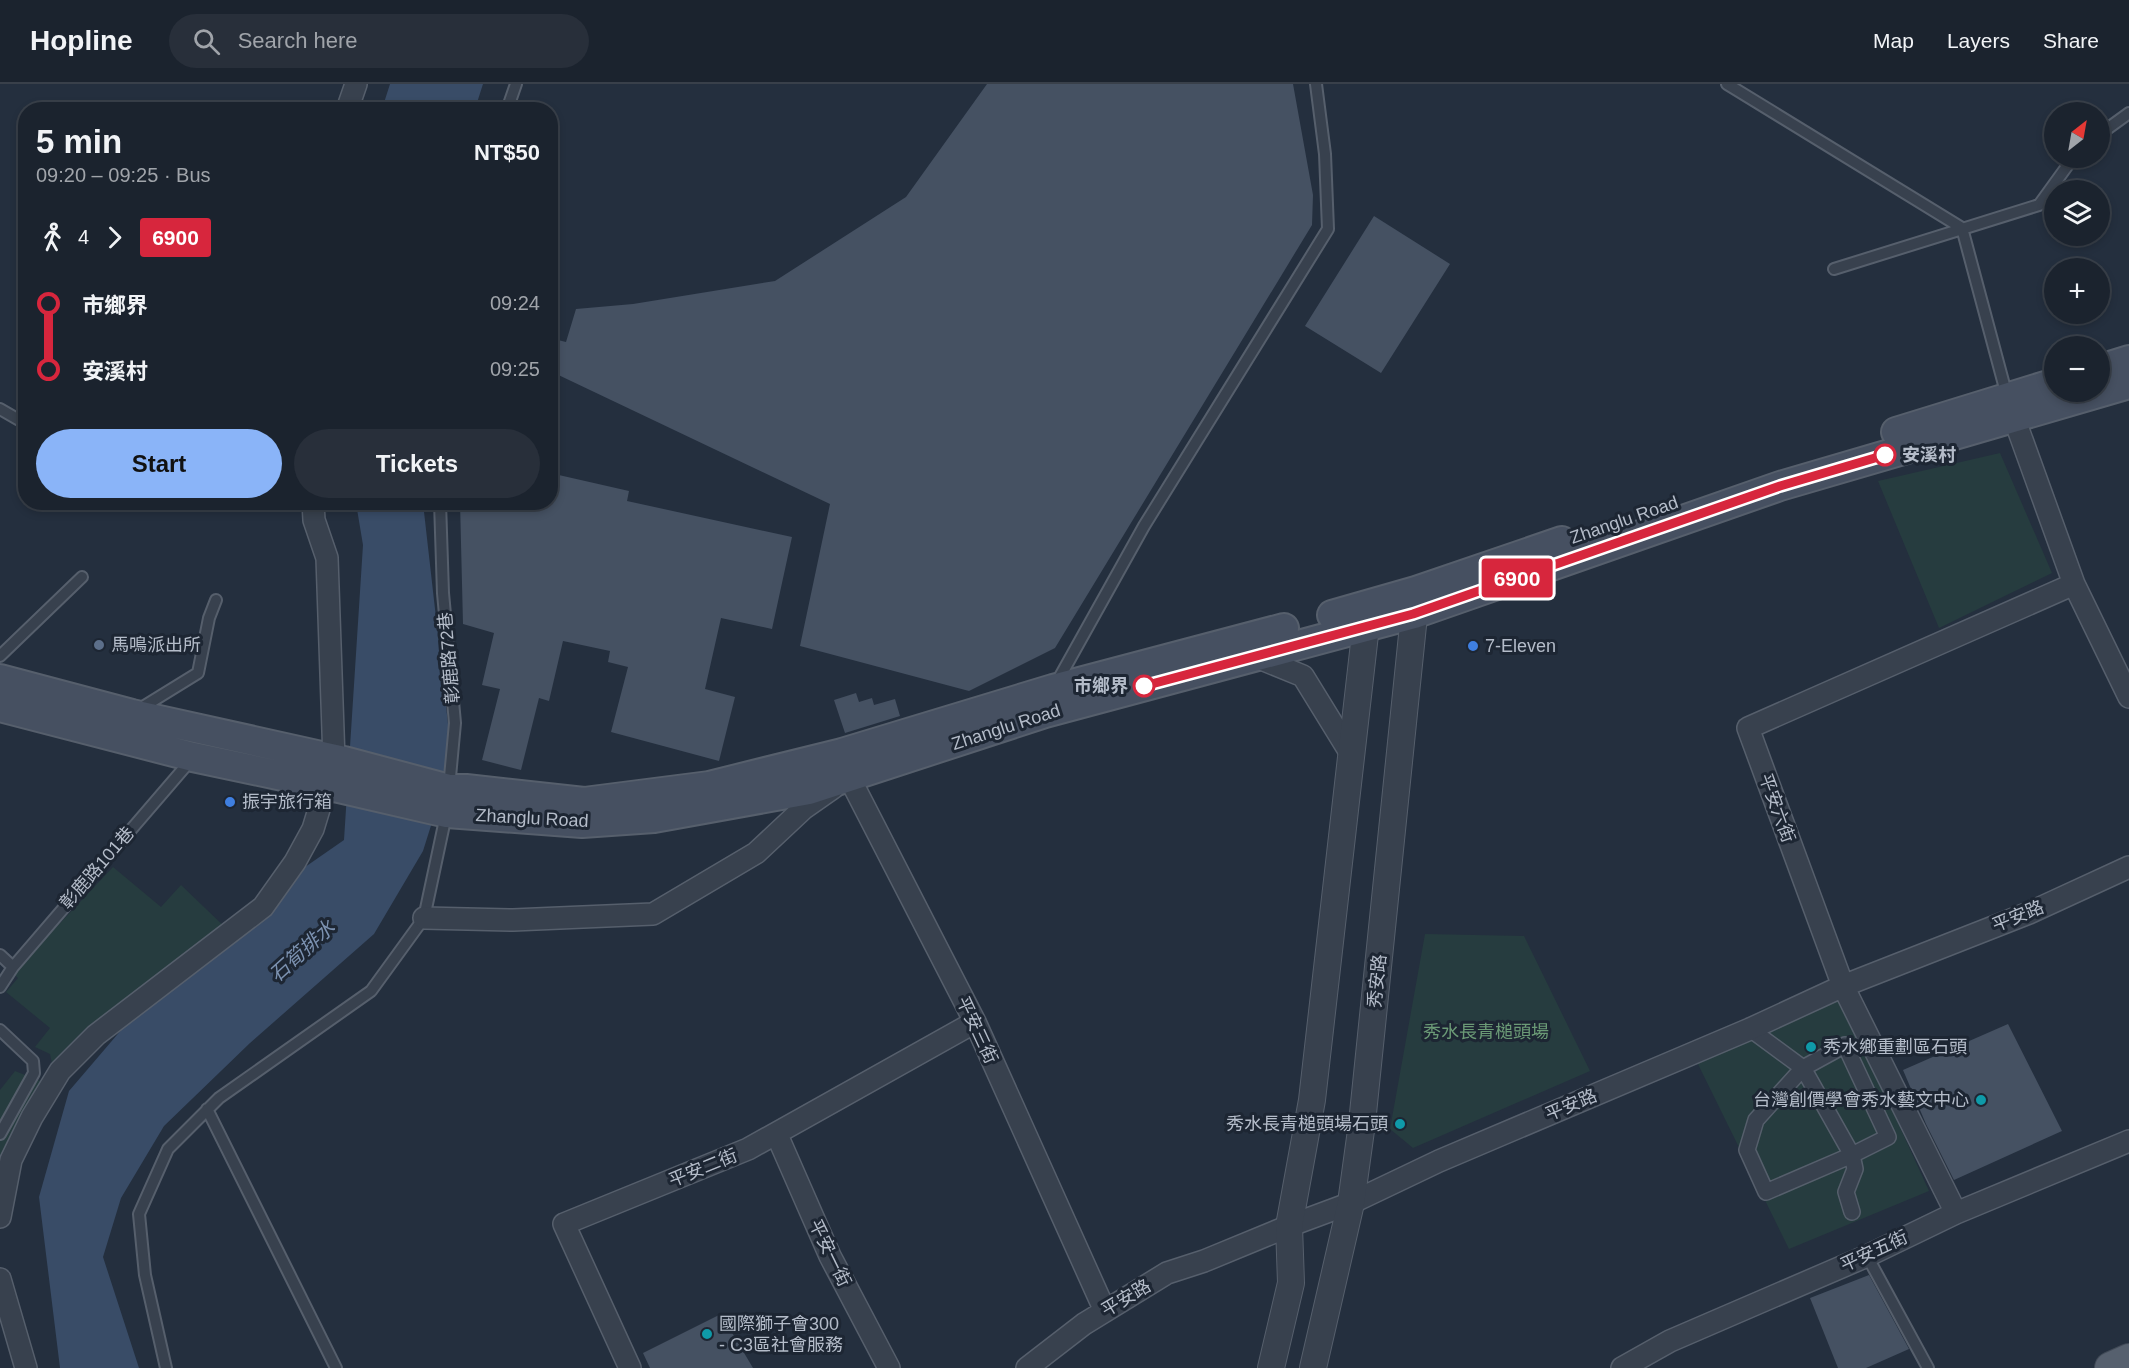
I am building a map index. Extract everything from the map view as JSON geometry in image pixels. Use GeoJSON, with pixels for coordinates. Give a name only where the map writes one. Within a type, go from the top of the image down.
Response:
{"type":"FeatureCollection","features":[{"type":"Feature","properties":{"kind":"main road"},"geometry":{"type":"LineString","coordinates":[[2110,366],[2129,360]]}},
{"type":"Feature","properties":{"kind":"main road","name":"Zhanglu Road"},"geometry":{"type":"LineString","coordinates":[[0,680],[132,714],[335,774],[441,800],[466,789],[584,802],[709,786],[846,765],[1049,701],[1415,603],[1774,469],[2009,408],[2129,384]]}},
{"type":"Feature","properties":{"kind":"main road","name":"Zhanglu Road"},"geometry":{"type":"LineString","coordinates":[[2009,408],[2044,389]]}},
{"type":"Feature","properties":{"kind":"main road","name":"Zhanglu Road"},"geometry":{"type":"LineString","coordinates":[[1049,701],[1254,656],[1367,616]]}},
{"type":"Feature","properties":{"kind":"main road","name":"Zhanglu Road"},"geometry":{"type":"LineString","coordinates":[[0,707],[193,757],[335,774]]}},
{"type":"Feature","properties":{"kind":"main road"},"geometry":{"type":"LineString","coordinates":[[2110,1368],[2129,1360]]}},
{"type":"Feature","properties":{"kind":"street"},"geometry":{"type":"LineString","coordinates":[[350,102],[356,84]]}},
{"type":"Feature","properties":{"kind":"street"},"geometry":{"type":"LineString","coordinates":[[2009,408],[2074,584],[2129,697]]}},
{"type":"Feature","properties":{"kind":"street"},"geometry":{"type":"LineString","coordinates":[[0,1217],[11,1160],[32,1117],[60,1071],[96,1035],[263,907],[295,862],[313,829],[335,774],[327,558],[314,520],[313,510]]}},
{"type":"Feature","properties":{"kind":"street","name":"平安六街"},"geometry":{"type":"LineString","coordinates":[[1956,1213],[1843,986],[1748,728],[2074,584]]}},
{"type":"Feature","properties":{"kind":"street","name":"秀安路"},"geometry":{"type":"LineString","coordinates":[[1313,1368],[1351,1203],[1362,1123],[1415,603]]}},
{"type":"Feature","properties":{"kind":"street"},"geometry":{"type":"LineString","coordinates":[[1271,1368],[1290,1283],[1289,1226],[1312,1100],[1367,616]]}},
{"type":"Feature","properties":{"kind":"street"},"geometry":{"type":"LineString","coordinates":[[1254,656],[1303,676],[1351,754]]}},
{"type":"Feature","properties":{"kind":"street"},"geometry":{"type":"LineString","coordinates":[[424,918],[513,920],[653,914],[756,853],[846,765]]}},
{"type":"Feature","properties":{"kind":"street","name":"平安三街"},"geometry":{"type":"LineString","coordinates":[[846,765],[975,1022],[1105,1311]]}},
{"type":"Feature","properties":{"kind":"street","name":"平安路"},"geometry":{"type":"LineString","coordinates":[[1027,1368],[1084,1324],[1167,1273],[1204,1261],[1351,1203],[1439,1161],[1750,1029],[1843,986],[2029,913],[2129,867]]}},
{"type":"Feature","properties":{"kind":"street","name":"平安二街"},"geometry":{"type":"LineString","coordinates":[[630,1368],[564,1224],[777,1135],[975,1022]]}},
{"type":"Feature","properties":{"kind":"street"},"geometry":{"type":"LineString","coordinates":[[1750,1029],[1803,1068],[1852,1155],[1855,1169],[1846,1192],[1852,1212]]}},
{"type":"Feature","properties":{"kind":"street"},"geometry":{"type":"LineString","coordinates":[[1845,1045],[1888,1137],[1852,1155],[1766,1191],[1746,1150],[1756,1120],[1803,1068],[1845,1045]]}},
{"type":"Feature","properties":{"kind":"street","name":"平安一街"},"geometry":{"type":"LineString","coordinates":[[777,1135],[830,1256],[889,1368]]}},
{"type":"Feature","properties":{"kind":"street","name":"平安五街"},"geometry":{"type":"LineString","coordinates":[[1622,1368],[1670,1341],[1867,1256],[1956,1213],[2129,1141]]}},
{"type":"Feature","properties":{"kind":"street"},"geometry":{"type":"LineString","coordinates":[[0,1279],[26,1368]]}},
{"type":"Feature","properties":{"kind":"lane"},"geometry":{"type":"LineString","coordinates":[[510,102],[516,84]]}},
{"type":"Feature","properties":{"kind":"lane"},"geometry":{"type":"LineString","coordinates":[[1049,701],[1144,526],[1328,229],[1325,154],[1316,84]]}},
{"type":"Feature","properties":{"kind":"lane"},"geometry":{"type":"LineString","coordinates":[[1727,84],[1962,228],[2009,408]]}},
{"type":"Feature","properties":{"kind":"lane"},"geometry":{"type":"LineString","coordinates":[[2110,127],[2129,113]]}},
{"type":"Feature","properties":{"kind":"lane"},"geometry":{"type":"LineString","coordinates":[[1834,269],[2039,206],[2066,168]]}},
{"type":"Feature","properties":{"kind":"lane"},"geometry":{"type":"LineString","coordinates":[[0,409],[18,419]]}},
{"type":"Feature","properties":{"kind":"lane","name":"彰鹿路72巷"},"geometry":{"type":"LineString","coordinates":[[424,918],[455,723],[443,593],[440,510]]}},
{"type":"Feature","properties":{"kind":"lane"},"geometry":{"type":"LineString","coordinates":[[0,656],[82,577]]}},
{"type":"Feature","properties":{"kind":"lane"},"geometry":{"type":"LineString","coordinates":[[132,714],[198,674],[209,618],[216,600]]}},
{"type":"Feature","properties":{"kind":"lane","name":"彰鹿路101巷"},"geometry":{"type":"LineString","coordinates":[[0,987],[13,967],[193,757]]}},
{"type":"Feature","properties":{"kind":"lane"},"geometry":{"type":"LineString","coordinates":[[165,1368],[146,1275],[140,1214],[168,1149],[219,1098],[371,992],[424,918]]}},
{"type":"Feature","properties":{"kind":"lane"},"geometry":{"type":"LineString","coordinates":[[0,955],[13,967]]}},
{"type":"Feature","properties":{"kind":"lane"},"geometry":{"type":"LineString","coordinates":[[0,1030],[33,1061],[34,1073],[0,1134]]}},
{"type":"Feature","properties":{"kind":"lane"},"geometry":{"type":"LineString","coordinates":[[207,1109],[336,1368]]}},
{"type":"Feature","properties":{"kind":"lane"},"geometry":{"type":"LineString","coordinates":[[1867,1256],[1925,1367]]}},
{"type":"Feature","properties":{"kind":"green space"},"geometry":{"type":"Polygon","coordinates":[[[2000,453],[2052,573],[1939,628],[1878,481],[2000,453]]]}},
{"type":"Feature","properties":{"kind":"green space"},"geometry":{"type":"Polygon","coordinates":[[[113,867],[161,907],[181,885],[230,932],[55,1078],[50,1054],[35,1047],[50,1028],[6,992],[18,978],[13,973],[113,867]]]}},
{"type":"Feature","properties":{"kind":"green space","name":"秀水長青槌頭場"},"geometry":{"type":"Polygon","coordinates":[[[1425,934],[1524,936],[1590,1071],[1413,1148],[1390,1129],[1425,934]]]}},
{"type":"Feature","properties":{"kind":"green space"},"geometry":{"type":"Polygon","coordinates":[[[1838,991],[1929,1191],[1789,1249],[1693,1054],[1838,991]]]}},
{"type":"Feature","properties":{"kind":"green space"},"geometry":{"type":"Polygon","coordinates":[[[15,1071],[48,1084],[25,1125],[0,1156],[0,1090],[15,1071]]]}},
{"type":"Feature","properties":{"kind":"water"},"geometry":{"type":"Polygon","coordinates":[[[390,84],[483,84],[477,102],[384,102],[390,84]]]}},
{"type":"Feature","properties":{"kind":"water","name":"石筍排水"},"geometry":{"type":"Polygon","coordinates":[[[357,510],[424,510],[452,759],[423,851],[374,934],[250,1043],[164,1126],[121,1198],[103,1257],[139,1368],[60,1368],[39,1197],[69,1091],[152,994],[295,874],[344,840],[363,545],[357,510]]]}},
{"type":"Feature","properties":{"kind":"building"},"geometry":{"type":"Polygon","coordinates":[[[987,84],[1293,84],[1313,195],[1312,225],[1055,648],[969,691],[800,646],[830,504],[558,375],[558,340],[566,342],[576,309],[633,304],[775,281],[906,197],[987,84]]]}},
{"type":"Feature","properties":{"kind":"building"},"geometry":{"type":"Polygon","coordinates":[[[1374,216],[1450,264],[1381,373],[1305,326],[1374,216]]]}},
{"type":"Feature","properties":{"kind":"building"},"geometry":{"type":"Polygon","coordinates":[[[558,475],[629,491],[627,501],[792,537],[772,629],[721,618],[705,689],[735,697],[719,761],[611,732],[628,667],[608,662],[610,651],[563,641],[549,701],[539,698],[521,770],[482,760],[500,689],[482,685],[494,633],[463,624],[460,510],[558,510],[558,475]]]}},
{"type":"Feature","properties":{"kind":"building"},"geometry":{"type":"Polygon","coordinates":[[[856,693],[859,702],[872,698],[874,705],[895,699],[900,716],[845,733],[834,700],[856,693]]]}},
{"type":"Feature","properties":{"kind":"building","name":"台灣創價學會秀水藝文中心"},"geometry":{"type":"Polygon","coordinates":[[[2008,1024],[2062,1131],[1954,1180],[1926,1124],[1903,1070],[2008,1024]]]}},
{"type":"Feature","properties":{"kind":"building"},"geometry":{"type":"Polygon","coordinates":[[[1869,1275],[1909,1349],[1866,1368],[1838,1368],[1810,1298],[1869,1275]]]}},
{"type":"Feature","properties":{"kind":"building","name":"國際獅子會300 - C3區社會服務"},"geometry":{"type":"Polygon","coordinates":[[[721,1314],[753,1368],[650,1368],[643,1353],[721,1314]]]}},
{"type":"Feature","properties":{"kind":"bus line","name":"6900"},"geometry":{"type":"LineString","coordinates":[[1144,686],[1413,614],[1780,486],[1885,455]]}},
{"type":"Feature","properties":{"kind":"place","name":"安溪村"},"geometry":{"type":"Point","coordinates":[1885,455]}},
{"type":"Feature","properties":{"kind":"place","name":"馬鳴派出所"},"geometry":{"type":"Point","coordinates":[99,645]}},
{"type":"Feature","properties":{"kind":"place","name":"7-Eleven"},"geometry":{"type":"Point","coordinates":[1473,646]}},
{"type":"Feature","properties":{"kind":"place","name":"市鄉界"},"geometry":{"type":"Point","coordinates":[1144,686]}},
{"type":"Feature","properties":{"kind":"place","name":"振宇旅行箱"},"geometry":{"type":"Point","coordinates":[230,802]}},
{"type":"Feature","properties":{"kind":"place","name":"秀水鄉重劃區石頭"},"geometry":{"type":"Point","coordinates":[1811,1047]}},
{"type":"Feature","properties":{"kind":"place","name":"台灣創價學會秀水藝文中心"},"geometry":{"type":"Point","coordinates":[1981,1100]}},
{"type":"Feature","properties":{"kind":"place","name":"秀水長青槌頭場石頭"},"geometry":{"type":"Point","coordinates":[1400,1124]}},
{"type":"Feature","properties":{"kind":"place","name":"國際獅子會300 - C3區社會服務"},"geometry":{"type":"Point","coordinates":[707,1334]}}]}
